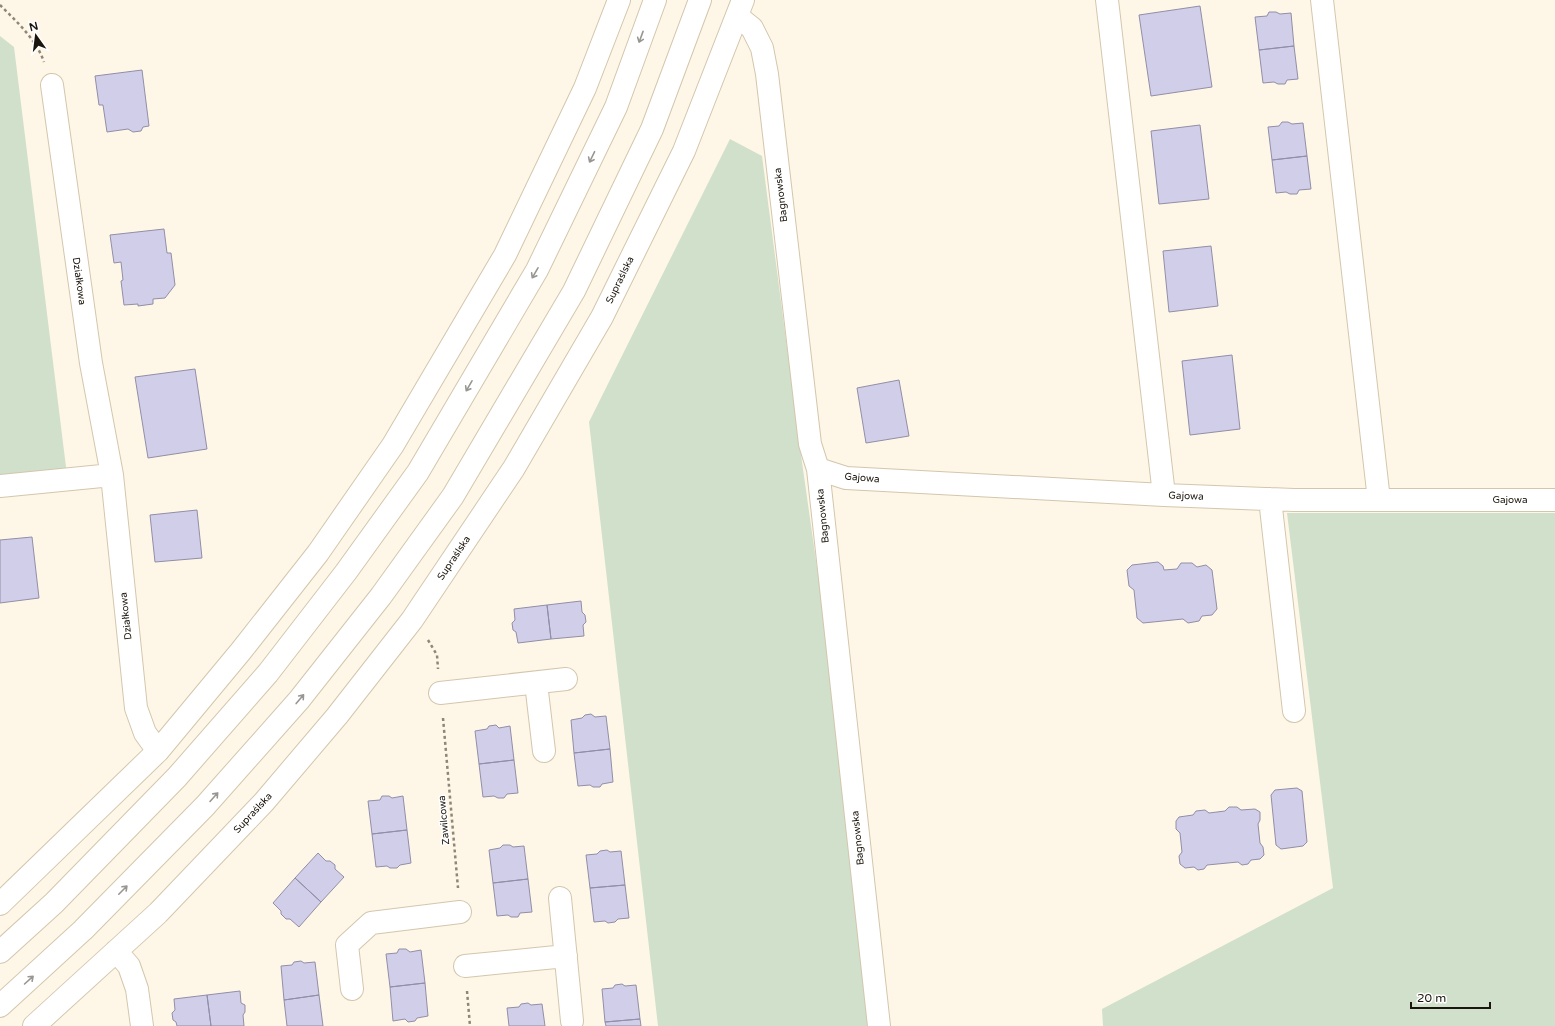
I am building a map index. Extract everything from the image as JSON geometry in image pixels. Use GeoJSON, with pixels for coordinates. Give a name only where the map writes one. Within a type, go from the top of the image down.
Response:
{"type":"FeatureCollection","features":[{"type":"Feature","properties":{"kind":"street"},"geometry":{"type":"LineString","coordinates":[[0,904],[158,751],[241,651],[318,553],[393,445],[505,255],[585,88],[619,0]]}},
{"type":"Feature","properties":{"kind":"street"},"geometry":{"type":"LineString","coordinates":[[0,952],[54,903],[177,777],[263,678],[346,572],[418,472],[537,270],[616,107],[655,0]]}},
{"type":"Feature","properties":{"kind":"street"},"geometry":{"type":"LineString","coordinates":[[0,1006],[83,930],[216,794],[304,694],[381,596],[453,496],[574,291],[652,130],[700,0]]}},
{"type":"Feature","properties":{"kind":"street"},"geometry":{"type":"LineString","coordinates":[[1107,0],[1164,495]]}},
{"type":"Feature","properties":{"kind":"street"},"geometry":{"type":"LineString","coordinates":[[1322,0],[1380,500]]}},
{"type":"Feature","properties":{"kind":"street","name":"Bagnowska"},"geometry":{"type":"LineString","coordinates":[[740,8],[762,48],[767,74],[810,444],[818,469],[879,1026]]}},
{"type":"Feature","properties":{"kind":"street","name":"Supraślska"},"geometry":{"type":"LineString","coordinates":[[34,1026],[158,913],[264,802],[337,716],[412,620],[514,468],[602,317],[684,152],[740,8]]}},
{"type":"Feature","properties":{"kind":"street","name":"Działkowa"},"geometry":{"type":"LineString","coordinates":[[52,86],[91,363],[112,475],[136,708],[145,733],[158,751]]}},
{"type":"Feature","properties":{"kind":"street","name":"Gajowa"},"geometry":{"type":"LineString","coordinates":[[818,469],[846,478],[1164,495],[1270,499],[1555,500]]}},
{"type":"Feature","properties":{"kind":"street"},"geometry":{"type":"LineString","coordinates":[[0,486],[112,475]]}},
{"type":"Feature","properties":{"kind":"street"},"geometry":{"type":"LineString","coordinates":[[1270,499],[1294,711]]}},
{"type":"Feature","properties":{"kind":"street"},"geometry":{"type":"LineString","coordinates":[[440,693],[566,679]]}},
{"type":"Feature","properties":{"kind":"street"},"geometry":{"type":"LineString","coordinates":[[536,683],[544,752]]}},
{"type":"Feature","properties":{"kind":"street"},"geometry":{"type":"LineString","coordinates":[[560,898],[572,1021]]}},
{"type":"Feature","properties":{"kind":"street"},"geometry":{"type":"LineString","coordinates":[[352,989],[347,945],[371,923],[460,912]]}},
{"type":"Feature","properties":{"kind":"street"},"geometry":{"type":"LineString","coordinates":[[116,951],[129,966],[137,989],[142,1026]]}},
{"type":"Feature","properties":{"kind":"street"},"geometry":{"type":"LineString","coordinates":[[465,966],[566,956]]}},
{"type":"Feature","properties":{"kind":"path"},"geometry":{"type":"LineString","coordinates":[[0,5],[23,28],[42,54],[52,86]]}},
{"type":"Feature","properties":{"kind":"path","name":"Zawilcowa"},"geometry":{"type":"LineString","coordinates":[[412,620],[423,631],[437,655],[460,912]]}},
{"type":"Feature","properties":{"kind":"path"},"geometry":{"type":"LineString","coordinates":[[465,966],[470,1026]]}},
{"type":"Feature","properties":{"kind":"green space"},"geometry":{"type":"Polygon","coordinates":[[[0,36],[14,47],[67,475],[0,480],[0,36]]]}},
{"type":"Feature","properties":{"kind":"green space"},"geometry":{"type":"Polygon","coordinates":[[[730,139],[762,156],[801,455],[882,1026],[658,1026],[589,422],[730,139]]]}},
{"type":"Feature","properties":{"kind":"green space"},"geometry":{"type":"Polygon","coordinates":[[[1287,513],[1555,513],[1555,1026],[1103,1026],[1102,1009],[1333,888],[1287,513]]]}},
{"type":"Feature","properties":{"kind":"building"},"geometry":{"type":"Polygon","coordinates":[[[1200,6],[1212,87],[1151,96],[1139,15],[1200,6]]]}},
{"type":"Feature","properties":{"kind":"building"},"geometry":{"type":"Polygon","coordinates":[[[1269,12],[1276,12],[1280,14],[1291,13],[1294,46],[1259,50],[1255,17],[1267,16],[1269,12]]]}},
{"type":"Feature","properties":{"kind":"building"},"geometry":{"type":"Polygon","coordinates":[[[1294,46],[1298,79],[1287,80],[1285,84],[1278,84],[1274,82],[1263,83],[1259,50],[1294,46]]]}},
{"type":"Feature","properties":{"kind":"building"},"geometry":{"type":"Polygon","coordinates":[[[142,70],[149,126],[143,127],[141,131],[133,132],[128,129],[107,132],[103,105],[99,105],[95,76],[142,70]]]}},
{"type":"Feature","properties":{"kind":"building"},"geometry":{"type":"Polygon","coordinates":[[[1282,122],[1292,124],[1303,123],[1307,156],[1272,160],[1268,127],[1279,126],[1282,122]]]}},
{"type":"Feature","properties":{"kind":"building"},"geometry":{"type":"Polygon","coordinates":[[[1200,125],[1209,199],[1159,204],[1151,131],[1200,125]]]}},
{"type":"Feature","properties":{"kind":"building"},"geometry":{"type":"Polygon","coordinates":[[[1307,156],[1311,189],[1299,190],[1297,194],[1290,194],[1286,192],[1276,193],[1272,160],[1307,156]]]}},
{"type":"Feature","properties":{"kind":"building"},"geometry":{"type":"Polygon","coordinates":[[[164,229],[167,253],[171,253],[175,285],[165,298],[153,299],[153,304],[138,306],[138,304],[124,305],[121,281],[123,280],[121,262],[114,263],[110,235],[164,229]]]}},
{"type":"Feature","properties":{"kind":"building"},"geometry":{"type":"Polygon","coordinates":[[[1211,246],[1218,306],[1169,312],[1163,251],[1211,246]]]}},
{"type":"Feature","properties":{"kind":"building"},"geometry":{"type":"Polygon","coordinates":[[[1232,355],[1240,429],[1190,435],[1182,361],[1232,355]]]}},
{"type":"Feature","properties":{"kind":"building"},"geometry":{"type":"Polygon","coordinates":[[[195,369],[207,449],[148,458],[135,377],[195,369]]]}},
{"type":"Feature","properties":{"kind":"building"},"geometry":{"type":"Polygon","coordinates":[[[899,380],[909,436],[866,443],[857,388],[899,380]]]}},
{"type":"Feature","properties":{"kind":"building"},"geometry":{"type":"Polygon","coordinates":[[[197,510],[202,558],[155,562],[150,515],[197,510]]]}},
{"type":"Feature","properties":{"kind":"building"},"geometry":{"type":"Polygon","coordinates":[[[32,537],[39,598],[0,603],[0,540],[32,537]]]}},
{"type":"Feature","properties":{"kind":"building"},"geometry":{"type":"Polygon","coordinates":[[[1158,562],[1163,566],[1164,570],[1177,569],[1181,563],[1192,563],[1197,567],[1206,565],[1212,570],[1217,609],[1212,615],[1202,616],[1199,621],[1188,623],[1183,619],[1143,623],[1137,618],[1134,590],[1129,586],[1127,570],[1132,565],[1158,562]]]}},
{"type":"Feature","properties":{"kind":"building"},"geometry":{"type":"Polygon","coordinates":[[[581,601],[582,612],[585,615],[586,622],[583,625],[584,636],[551,639],[547,605],[581,601]]]}},
{"type":"Feature","properties":{"kind":"building"},"geometry":{"type":"Polygon","coordinates":[[[547,605],[551,639],[518,643],[516,632],[513,630],[512,623],[515,620],[514,609],[547,605]]]}},
{"type":"Feature","properties":{"kind":"building"},"geometry":{"type":"Polygon","coordinates":[[[591,714],[595,717],[606,716],[610,749],[574,753],[571,720],[582,718],[585,715],[591,714]]]}},
{"type":"Feature","properties":{"kind":"building"},"geometry":{"type":"Polygon","coordinates":[[[496,725],[499,728],[510,726],[514,760],[479,764],[475,731],[487,729],[489,726],[496,725]]]}},
{"type":"Feature","properties":{"kind":"building"},"geometry":{"type":"Polygon","coordinates":[[[610,749],[613,782],[602,784],[600,787],[593,787],[590,785],[578,786],[574,753],[610,749]]]}},
{"type":"Feature","properties":{"kind":"building"},"geometry":{"type":"Polygon","coordinates":[[[514,760],[518,793],[507,794],[504,798],[494,796],[483,797],[479,764],[514,760]]]}},
{"type":"Feature","properties":{"kind":"building"},"geometry":{"type":"Polygon","coordinates":[[[1297,788],[1302,791],[1307,842],[1303,846],[1281,849],[1276,845],[1271,795],[1275,790],[1297,788]]]}},
{"type":"Feature","properties":{"kind":"building"},"geometry":{"type":"Polygon","coordinates":[[[382,796],[389,796],[392,798],[403,796],[407,830],[372,834],[368,801],[380,800],[382,796]]]}},
{"type":"Feature","properties":{"kind":"building"},"geometry":{"type":"Polygon","coordinates":[[[1229,807],[1237,807],[1241,810],[1255,809],[1260,812],[1260,820],[1258,824],[1260,843],[1263,847],[1264,855],[1260,859],[1251,860],[1248,864],[1242,865],[1238,862],[1207,865],[1204,869],[1198,870],[1194,867],[1185,868],[1180,864],[1179,856],[1182,852],[1180,833],[1176,829],[1176,821],[1179,817],[1193,815],[1196,811],[1205,810],[1209,813],[1225,811],[1229,807]]]}},
{"type":"Feature","properties":{"kind":"building"},"geometry":{"type":"Polygon","coordinates":[[[407,830],[411,863],[400,865],[397,868],[390,868],[387,866],[376,867],[372,834],[407,830]]]}},
{"type":"Feature","properties":{"kind":"building"},"geometry":{"type":"Polygon","coordinates":[[[503,845],[510,845],[513,847],[524,846],[528,879],[493,883],[489,850],[500,848],[503,845]]]}},
{"type":"Feature","properties":{"kind":"building"},"geometry":{"type":"Polygon","coordinates":[[[607,850],[610,852],[621,851],[625,885],[590,888],[586,855],[597,854],[600,851],[607,850]]]}},
{"type":"Feature","properties":{"kind":"building"},"geometry":{"type":"Polygon","coordinates":[[[318,853],[326,861],[330,861],[335,865],[335,869],[344,877],[321,902],[295,878],[318,853]]]}},
{"type":"Feature","properties":{"kind":"building"},"geometry":{"type":"Polygon","coordinates":[[[295,878],[321,902],[299,927],[290,919],[286,919],[273,903],[295,878]]]}},
{"type":"Feature","properties":{"kind":"building"},"geometry":{"type":"Polygon","coordinates":[[[528,879],[532,912],[520,913],[518,917],[511,917],[508,915],[497,916],[493,883],[528,879]]]}},
{"type":"Feature","properties":{"kind":"building"},"geometry":{"type":"Polygon","coordinates":[[[625,885],[629,918],[618,919],[615,922],[608,923],[605,921],[594,922],[590,888],[625,885]]]}},
{"type":"Feature","properties":{"kind":"building"},"geometry":{"type":"Polygon","coordinates":[[[399,949],[406,949],[410,952],[421,950],[425,983],[390,987],[386,954],[397,953],[399,949]]]}},
{"type":"Feature","properties":{"kind":"building"},"geometry":{"type":"Polygon","coordinates":[[[301,961],[304,963],[315,962],[319,995],[284,1000],[281,966],[292,965],[294,962],[301,961]]]}},
{"type":"Feature","properties":{"kind":"building"},"geometry":{"type":"Polygon","coordinates":[[[425,983],[428,1016],[417,1018],[415,1021],[408,1022],[405,1019],[393,1021],[390,987],[425,983]]]}},
{"type":"Feature","properties":{"kind":"building"},"geometry":{"type":"Polygon","coordinates":[[[622,984],[625,986],[636,985],[640,1019],[605,1022],[602,989],[613,988],[615,985],[622,984]]]}},
{"type":"Feature","properties":{"kind":"building"},"geometry":{"type":"Polygon","coordinates":[[[240,991],[241,1003],[245,1005],[245,1012],[243,1015],[244,1026],[211,1026],[207,995],[240,991]]]}},
{"type":"Feature","properties":{"kind":"building"},"geometry":{"type":"Polygon","coordinates":[[[207,995],[211,1026],[177,1026],[176,1022],[173,1020],[172,1013],[175,1010],[174,999],[207,995]]]}},
{"type":"Feature","properties":{"kind":"building"},"geometry":{"type":"Polygon","coordinates":[[[319,995],[323,1026],[287,1026],[284,1000],[319,995]]]}},
{"type":"Feature","properties":{"kind":"building"},"geometry":{"type":"Polygon","coordinates":[[[528,1003],[531,1005],[542,1004],[545,1026],[509,1026],[507,1008],[519,1007],[521,1004],[528,1003]]]}},
{"type":"Feature","properties":{"kind":"building"},"geometry":{"type":"Polygon","coordinates":[[[640,1019],[641,1026],[606,1026],[605,1022],[640,1019]]]}}]}
